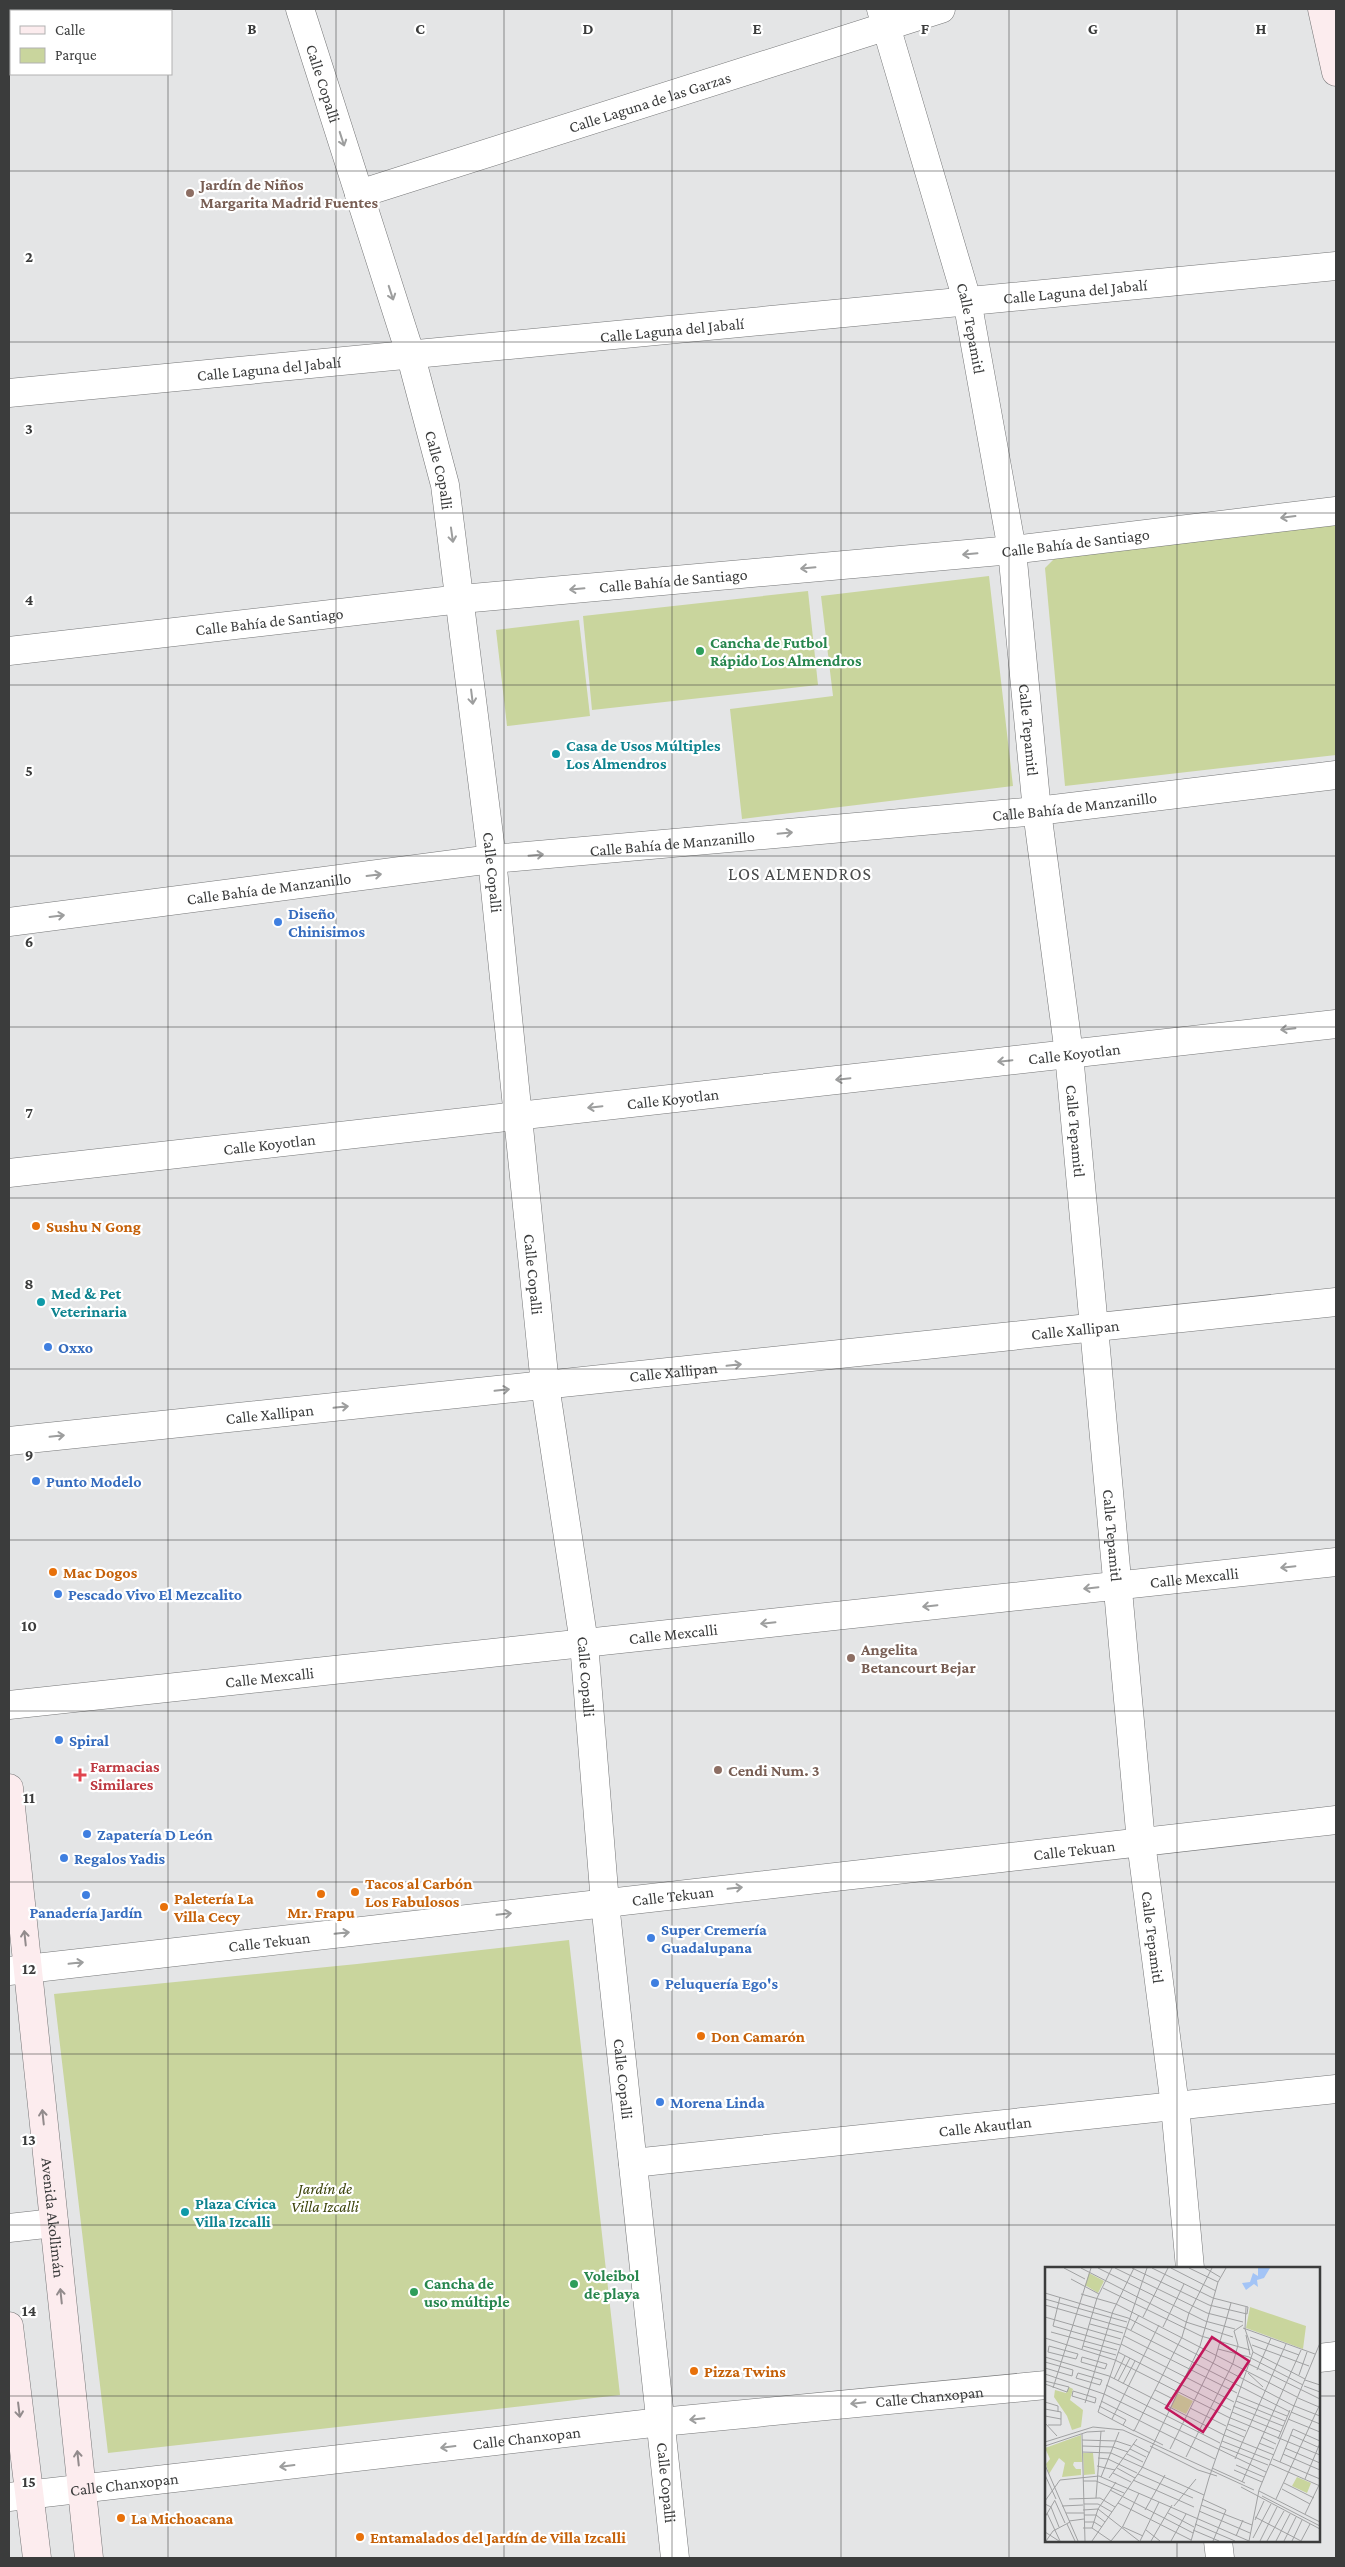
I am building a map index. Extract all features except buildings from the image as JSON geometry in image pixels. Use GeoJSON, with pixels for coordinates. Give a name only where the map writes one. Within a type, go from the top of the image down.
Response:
{"type":"FeatureCollection","features":[{"type":"Feature","properties":{"kind":"street","name":"Calle Copalli"},"geometry":{"type":"LineString","coordinates":[[300,9],[410,353],[445,485],[461,599],[492,859],[545,1385],[584,1643],[605,1903],[675,2558]]}},
{"type":"Feature","properties":{"kind":"street","name":"Calle Laguna de las Garzas"},"geometry":{"type":"LineString","coordinates":[[359,194],[884,18],[941,9]]}},
{"type":"Feature","properties":{"kind":"street"},"geometry":{"type":"LineString","coordinates":[[1322,9],[1336,72]]}},
{"type":"Feature","properties":{"kind":"street","name":"Calle Tepamitl"},"geometry":{"type":"LineString","coordinates":[[884,18],[967,300],[1012,550],[1037,811],[1069,1054],[1092,1328],[1119,1586],[1141,1842],[1175,2106],[1190,2267]]}},
{"type":"Feature","properties":{"kind":"street","name":"Calle Laguna del Jabalí"},"geometry":{"type":"LineString","coordinates":[[9,393],[410,353],[1336,266]]}},
{"type":"Feature","properties":{"kind":"street","name":"Calle Bahía de Santiago"},"geometry":{"type":"LineString","coordinates":[[9,651],[461,599],[1012,550],[1336,512]]}},
{"type":"Feature","properties":{"kind":"street","name":"Calle Bahía de Manzanillo"},"geometry":{"type":"LineString","coordinates":[[9,922],[492,859],[1037,811],[1336,775]]}},
{"type":"Feature","properties":{"kind":"street","name":"Calle Koyotlan"},"geometry":{"type":"LineString","coordinates":[[9,1173],[1336,1024]]}},
{"type":"Feature","properties":{"kind":"street","name":"Calle Xallipan"},"geometry":{"type":"LineString","coordinates":[[9,1442],[1336,1302]]}},
{"type":"Feature","properties":{"kind":"street","name":"Calle Mexcalli"},"geometry":{"type":"LineString","coordinates":[[9,1705],[1336,1562]]}},
{"type":"Feature","properties":{"kind":"street","name":"Avenida Akollimán"},"geometry":{"type":"LineString","coordinates":[[9,1788],[18,1970],[54,2224],[89,2558]]}},
{"type":"Feature","properties":{"kind":"street","name":"Calle Tekuan"},"geometry":{"type":"LineString","coordinates":[[18,1970],[1336,1820]]}},
{"type":"Feature","properties":{"kind":"street","name":"Calle Akautlan"},"geometry":{"type":"LineString","coordinates":[[633,2163],[1336,2089]]}},
{"type":"Feature","properties":{"kind":"street"},"geometry":{"type":"LineString","coordinates":[[9,2228],[54,2224]]}},
{"type":"Feature","properties":{"kind":"street"},"geometry":{"type":"LineString","coordinates":[[9,2326],[19,2496],[37,2558]]}},
{"type":"Feature","properties":{"kind":"street"},"geometry":{"type":"LineString","coordinates":[[1320,2358],[1336,2356]]}},
{"type":"Feature","properties":{"kind":"street","name":"Calle Chanxopan"},"geometry":{"type":"LineString","coordinates":[[19,2496],[661,2422],[1045,2385]]}},
{"type":"Feature","properties":{"kind":"street"},"geometry":{"type":"LineString","coordinates":[[1218,2542],[1220,2558]]}},
{"type":"Feature","properties":{"kind":"green space"},"geometry":{"type":"Polygon","coordinates":[[[1336,525],[1336,755],[1065,786],[1045,568],[1060,553],[1336,525]]]}},
{"type":"Feature","properties":{"kind":"green space"},"geometry":{"type":"Polygon","coordinates":[[[989,576],[1013,786],[742,819],[730,709],[833,696],[821,596],[989,576]]]}},
{"type":"Feature","properties":{"kind":"green space","name":"Cancha de Futbol Rápido Los Almendros"},"geometry":{"type":"Polygon","coordinates":[[[808,591],[818,685],[592,710],[583,616],[808,591]]]}},
{"type":"Feature","properties":{"kind":"green space"},"geometry":{"type":"Polygon","coordinates":[[[579,620],[590,716],[507,726],[496,630],[579,620]]]}},
{"type":"Feature","properties":{"kind":"green space","name":"Jardín de Villa Izcalli"},"geometry":{"type":"Polygon","coordinates":[[[569,1940],[620,2395],[108,2453],[54,1994],[357,1964],[569,1940]]]}},
{"type":"Feature","properties":{"kind":"place","name":"Jardín de Niños Margarita Madrid Fuentes"},"geometry":{"type":"Point","coordinates":[190,193]}},
{"type":"Feature","properties":{"kind":"place","name":"Cancha de Futbol Rápido Los Almendros"},"geometry":{"type":"Point","coordinates":[700,651]}},
{"type":"Feature","properties":{"kind":"place","name":"Casa de Usos Múltiples Los Almendros"},"geometry":{"type":"Point","coordinates":[556,754]}},
{"type":"Feature","properties":{"kind":"place","name":"Diseño Chinisimos"},"geometry":{"type":"Point","coordinates":[278,922]}},
{"type":"Feature","properties":{"kind":"place","name":"Sushu N Gong"},"geometry":{"type":"Point","coordinates":[36,1226]}},
{"type":"Feature","properties":{"kind":"place","name":"Med & Pet Veterinaria"},"geometry":{"type":"Point","coordinates":[41,1302]}},
{"type":"Feature","properties":{"kind":"place","name":"Oxxo"},"geometry":{"type":"Point","coordinates":[48,1347]}},
{"type":"Feature","properties":{"kind":"place","name":"Punto Modelo"},"geometry":{"type":"Point","coordinates":[36,1481]}},
{"type":"Feature","properties":{"kind":"place","name":"Mac Dogos"},"geometry":{"type":"Point","coordinates":[53,1572]}},
{"type":"Feature","properties":{"kind":"place","name":"Pescado Vivo El Mezcalito"},"geometry":{"type":"Point","coordinates":[58,1594]}},
{"type":"Feature","properties":{"kind":"place","name":"Angelita Betancourt Bejar"},"geometry":{"type":"Point","coordinates":[851,1658]}},
{"type":"Feature","properties":{"kind":"place","name":"Spiral"},"geometry":{"type":"Point","coordinates":[59,1740]}},
{"type":"Feature","properties":{"kind":"place","name":"Cendi Num. 3"},"geometry":{"type":"Point","coordinates":[718,1770]}},
{"type":"Feature","properties":{"kind":"place","name":"Farmacias Similares"},"geometry":{"type":"Point","coordinates":[80,1775]}},
{"type":"Feature","properties":{"kind":"place","name":"Zapatería D León"},"geometry":{"type":"Point","coordinates":[87,1834]}},
{"type":"Feature","properties":{"kind":"place","name":"Regalos Yadis"},"geometry":{"type":"Point","coordinates":[64,1858]}},
{"type":"Feature","properties":{"kind":"place","name":"Tacos al Carbón Los Fabulosos"},"geometry":{"type":"Point","coordinates":[355,1892]}},
{"type":"Feature","properties":{"kind":"place","name":"Mr. Frapu"},"geometry":{"type":"Point","coordinates":[321,1894]}},
{"type":"Feature","properties":{"kind":"place","name":"Panadería Jardín"},"geometry":{"type":"Point","coordinates":[86,1895]}},
{"type":"Feature","properties":{"kind":"place","name":"Paletería La Villa Cecy"},"geometry":{"type":"Point","coordinates":[164,1907]}},
{"type":"Feature","properties":{"kind":"place","name":"Super Cremería Guadalupana"},"geometry":{"type":"Point","coordinates":[651,1938]}},
{"type":"Feature","properties":{"kind":"place","name":"Peluquería Ego's"},"geometry":{"type":"Point","coordinates":[655,1983]}},
{"type":"Feature","properties":{"kind":"place","name":"Don Camarón"},"geometry":{"type":"Point","coordinates":[701,2036]}},
{"type":"Feature","properties":{"kind":"place","name":"Morena Linda"},"geometry":{"type":"Point","coordinates":[660,2102]}},
{"type":"Feature","properties":{"kind":"place","name":"Plaza Cívica Villa Izcalli"},"geometry":{"type":"Point","coordinates":[185,2212]}},
{"type":"Feature","properties":{"kind":"place","name":"Voleibol de playa"},"geometry":{"type":"Point","coordinates":[574,2284]}},
{"type":"Feature","properties":{"kind":"place","name":"Cancha de uso múltiple"},"geometry":{"type":"Point","coordinates":[414,2292]}},
{"type":"Feature","properties":{"kind":"place","name":"Pizza Twins"},"geometry":{"type":"Point","coordinates":[694,2371]}},
{"type":"Feature","properties":{"kind":"place","name":"La Michoacana"},"geometry":{"type":"Point","coordinates":[121,2518]}},
{"type":"Feature","properties":{"kind":"place","name":"Entamalados del Jardín de Villa Izcalli"},"geometry":{"type":"Point","coordinates":[360,2537]}},
{"type":"Feature","properties":{"kind":"district","name":"LOS ALMENDROS"},"geometry":{"type":"Point","coordinates":[800,874]}}]}
